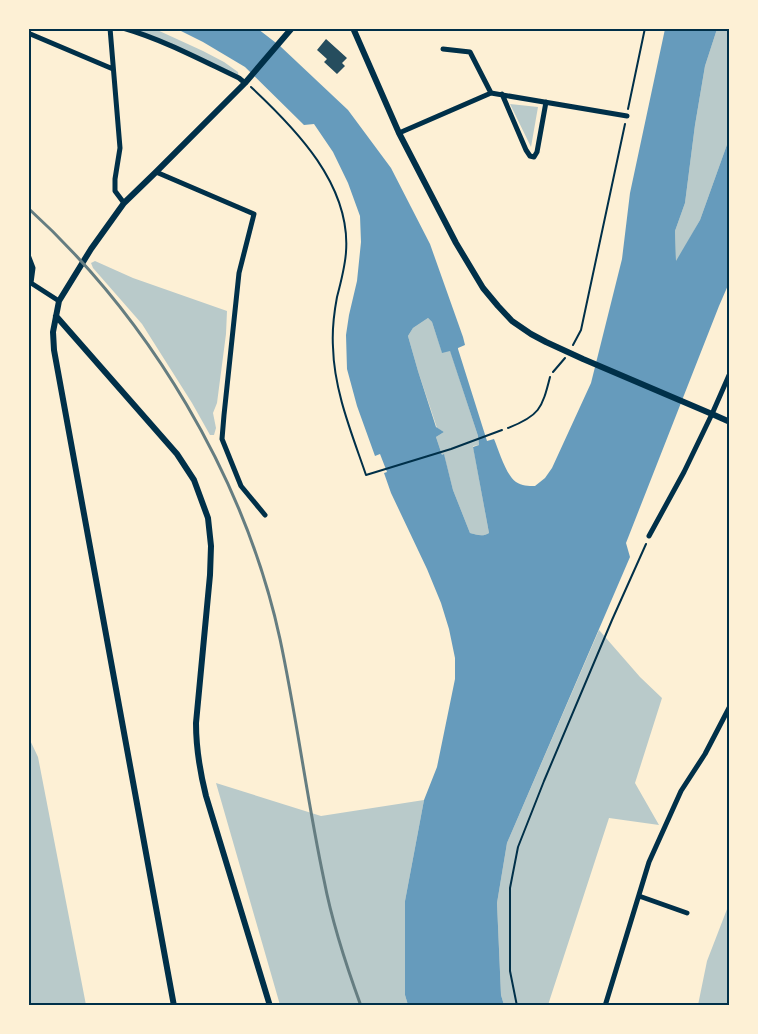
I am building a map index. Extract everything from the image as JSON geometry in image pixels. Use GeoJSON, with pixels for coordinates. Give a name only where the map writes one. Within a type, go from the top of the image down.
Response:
{"type":"FeatureCollection","features":[{"type":"Feature","properties":{"kind":"street"},"geometry":{"type":"LineString","coordinates":[[110,28],[120,148],[115,179],[116,191],[124,202]]}},
{"type":"Feature","properties":{"kind":"street"},"geometry":{"type":"LineString","coordinates":[[123,28],[179,49],[247,81]]}},
{"type":"Feature","properties":{"kind":"street"},"geometry":{"type":"LineString","coordinates":[[174,1005],[54,350],[53,332],[59,302],[72,278],[124,202],[247,81],[292,28]]}},
{"type":"Feature","properties":{"kind":"street"},"geometry":{"type":"LineString","coordinates":[[353,28],[399,133],[456,243],[483,288],[512,321],[531,334],[568,353],[729,422]]}},
{"type":"Feature","properties":{"kind":"street"},"geometry":{"type":"LineString","coordinates":[[28,33],[113,69]]}},
{"type":"Feature","properties":{"kind":"street"},"geometry":{"type":"LineString","coordinates":[[443,49],[470,52],[491,93]]}},
{"type":"Feature","properties":{"kind":"street"},"geometry":{"type":"LineString","coordinates":[[399,133],[491,93],[627,116]]}},
{"type":"Feature","properties":{"kind":"street"},"geometry":{"type":"LineString","coordinates":[[502,94],[526,150],[530,156],[534,157],[537,152],[546,102]]}},
{"type":"Feature","properties":{"kind":"street"},"geometry":{"type":"LineString","coordinates":[[156,172],[254,214],[239,273],[222,439],[241,486],[265,515]]}},
{"type":"Feature","properties":{"kind":"street"},"geometry":{"type":"LineString","coordinates":[[28,255],[33,268],[30,284],[59,302]]}},
{"type":"Feature","properties":{"kind":"street"},"geometry":{"type":"LineString","coordinates":[[56,316],[177,454],[194,480],[208,518],[212,546],[196,745],[206,796],[270,1005]]}},
{"type":"Feature","properties":{"kind":"street"},"geometry":{"type":"LineString","coordinates":[[649,536],[684,472],[729,373]]}},
{"type":"Feature","properties":{"kind":"street"},"geometry":{"type":"LineString","coordinates":[[723,390],[729,383]]}},
{"type":"Feature","properties":{"kind":"street"},"geometry":{"type":"LineString","coordinates":[[604,1005],[649,862],[681,791],[705,754],[729,706]]}},
{"type":"Feature","properties":{"kind":"street"},"geometry":{"type":"LineString","coordinates":[[639,896],[687,913]]}},
{"type":"Feature","properties":{"kind":"lane"},"geometry":{"type":"LineString","coordinates":[[508,428],[532,417],[541,407],[550,377]]}},
{"type":"Feature","properties":{"kind":"path"},"geometry":{"type":"LineString","coordinates":[[550,377],[568,353],[581,330],[645,28]]}},
{"type":"Feature","properties":{"kind":"path"},"geometry":{"type":"LineString","coordinates":[[247,81],[302,138],[338,198],[346,231],[346,254],[337,301],[333,348],[336,377],[343,406],[366,475],[451,449],[508,428]]}},
{"type":"Feature","properties":{"kind":"path"},"geometry":{"type":"LineString","coordinates":[[517,1005],[510,971],[510,888],[518,847],[649,536]]}},
{"type":"Feature","properties":{"kind":"shaded area"},"geometry":{"type":"Polygon","coordinates":[[[123,29],[155,29],[224,62],[238,72],[239,78],[179,49],[123,29]]]}},
{"type":"Feature","properties":{"kind":"shaded area"},"geometry":{"type":"Polygon","coordinates":[[[717,29],[729,29],[729,139],[700,220],[676,263],[675,231],[685,203],[705,66],[717,29]]]}},
{"type":"Feature","properties":{"kind":"shaded area"},"geometry":{"type":"Polygon","coordinates":[[[510,104],[538,107],[531,147],[510,104]]]}},
{"type":"Feature","properties":{"kind":"shaded area"},"geometry":{"type":"Polygon","coordinates":[[[95,261],[133,278],[227,311],[217,403],[213,413],[216,428],[214,435],[210,435],[142,324],[93,268],[91,263],[95,261]]]}},
{"type":"Feature","properties":{"kind":"shaded area"},"geometry":{"type":"Polygon","coordinates":[[[428,318],[432,322],[442,352],[450,350],[478,436],[479,445],[473,446],[489,533],[484,535],[470,533],[453,490],[444,455],[442,455],[436,437],[444,432],[437,428],[408,336],[413,328],[428,318]]]}},
{"type":"Feature","properties":{"kind":"shaded area"},"geometry":{"type":"Polygon","coordinates":[[[599,630],[640,677],[662,698],[635,783],[659,825],[609,818],[548,1005],[504,1005],[501,995],[497,903],[507,843],[599,630]]]}},
{"type":"Feature","properties":{"kind":"shaded area"},"geometry":{"type":"Polygon","coordinates":[[[29,738],[38,757],[86,1005],[29,1005],[29,738]]]}},
{"type":"Feature","properties":{"kind":"shaded area"},"geometry":{"type":"Polygon","coordinates":[[[216,783],[321,816],[424,800],[405,901],[405,995],[408,1005],[280,1005],[216,783]]]}},
{"type":"Feature","properties":{"kind":"shaded area"},"geometry":{"type":"Polygon","coordinates":[[[729,904],[729,1005],[698,1005],[707,961],[729,904]]]}},
{"type":"Feature","properties":{"kind":"water"},"geometry":{"type":"Polygon","coordinates":[[[177,29],[258,29],[280,46],[348,110],[391,168],[430,244],[463,337],[465,345],[458,349],[487,441],[494,439],[512,479],[527,486],[535,486],[552,468],[591,383],[622,259],[630,193],[665,29],[717,29],[705,66],[685,203],[675,231],[676,261],[700,220],[729,139],[729,283],[626,543],[630,557],[507,843],[497,903],[501,995],[504,1005],[408,1005],[405,995],[405,901],[424,800],[437,767],[455,679],[455,658],[441,603],[391,493],[384,473],[387,472],[380,454],[375,456],[357,406],[347,369],[346,335],[357,281],[361,242],[360,216],[333,152],[314,124],[304,125],[245,67],[177,29]],[[428,318],[413,328],[408,336],[436,427],[444,432],[436,437],[442,455],[444,454],[453,490],[470,533],[484,535],[489,533],[473,447],[479,445],[478,436],[450,351],[442,353],[432,322],[428,318]]]}},
{"type":"Feature","properties":{"kind":"building"},"geometry":{"type":"Polygon","coordinates":[[[326,39],[347,58],[342,63],[345,66],[337,74],[324,62],[327,59],[317,50],[326,39]]]}},
{"type":"Feature","properties":{"kind":"railway"},"geometry":{"type":"LineString","coordinates":[[28,208],[72,252],[114,300],[152,351],[187,405],[217,461],[243,519],[264,579],[280,639],[327,896],[361,1006]]}}]}
